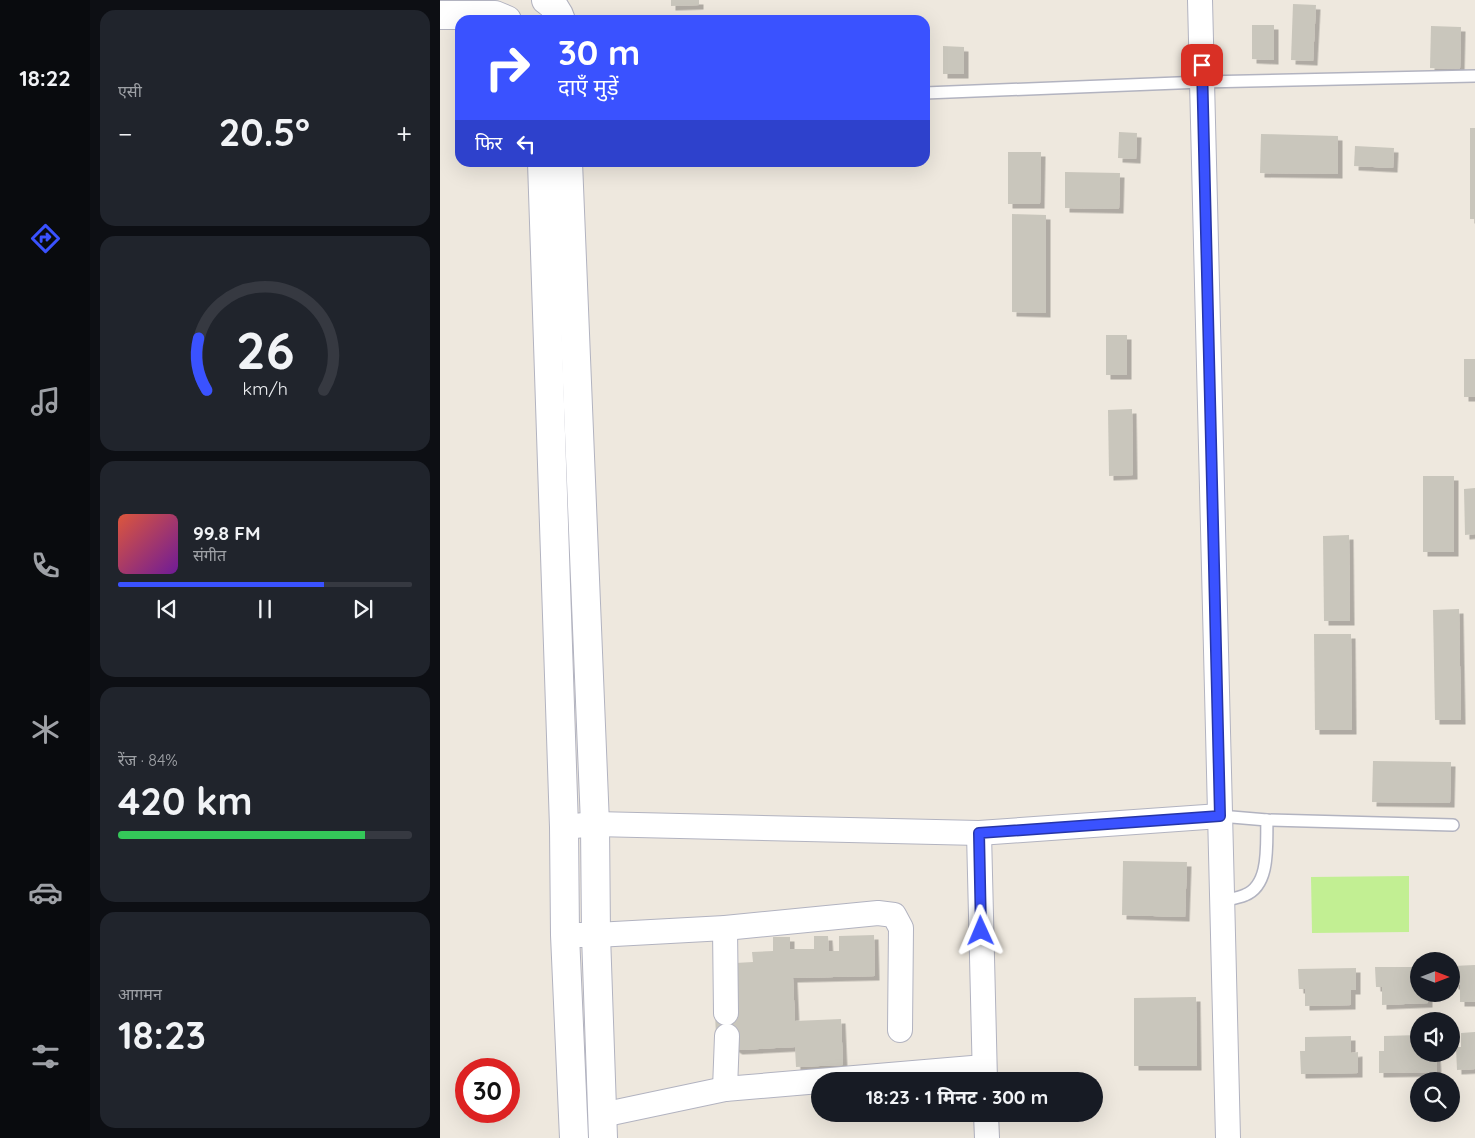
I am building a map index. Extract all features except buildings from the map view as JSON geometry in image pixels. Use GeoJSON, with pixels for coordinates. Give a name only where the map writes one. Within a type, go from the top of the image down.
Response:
{"type":"FeatureCollection","features":[{"type":"Feature","properties":{"kind":"street"},"geometry":{"type":"LineString","coordinates":[[546,0],[550,2],[560,15]]}},
{"type":"Feature","properties":{"kind":"street"},"geometry":{"type":"LineString","coordinates":[[1200,0],[1222,958],[1228,1138]]}},
{"type":"Feature","properties":{"kind":"street"},"geometry":{"type":"LineString","coordinates":[[440,15],[495,15]]}},
{"type":"Feature","properties":{"kind":"street"},"geometry":{"type":"LineString","coordinates":[[542,167],[564,827],[564,935],[574,1138]]}},
{"type":"Feature","properties":{"kind":"street"},"geometry":{"type":"LineString","coordinates":[[568,167],[595,824],[596,936],[602,1126],[725,1089],[811,1084]]}},
{"type":"Feature","properties":{"kind":"street"},"geometry":{"type":"LineString","coordinates":[[564,827],[595,824],[979,833],[1220,816]]}},
{"type":"Feature","properties":{"kind":"street"},"geometry":{"type":"LineString","coordinates":[[979,833],[985,1072]]}},
{"type":"Feature","properties":{"kind":"street"},"geometry":{"type":"LineString","coordinates":[[564,935],[596,936],[725,928],[878,913],[894,915],[901,928],[900,1030]]}},
{"type":"Feature","properties":{"kind":"street"},"geometry":{"type":"LineString","coordinates":[[725,928],[725,1089]]}},
{"type":"Feature","properties":{"kind":"street"},"geometry":{"type":"LineString","coordinates":[[986,1122],[987,1138]]}},
{"type":"Feature","properties":{"kind":"lane"},"geometry":{"type":"LineString","coordinates":[[930,93],[1202,82],[1475,76]]}},
{"type":"Feature","properties":{"kind":"lane"},"geometry":{"type":"LineString","coordinates":[[1220,816],[1267,820],[1453,825]]}},
{"type":"Feature","properties":{"kind":"lane"},"geometry":{"type":"LineString","coordinates":[[1222,901],[1246,895],[1258,888],[1264,873],[1267,820]]}},
{"type":"Feature","properties":{"kind":"green space"},"geometry":{"type":"Polygon","coordinates":[[[1409,876],[1409,932],[1312,933],[1311,877],[1409,876]]]}},
{"type":"Feature","properties":{"kind":"route"},"geometry":{"type":"LineString","coordinates":[[981,931],[979,833],[1220,816],[1202,65]]}}]}
